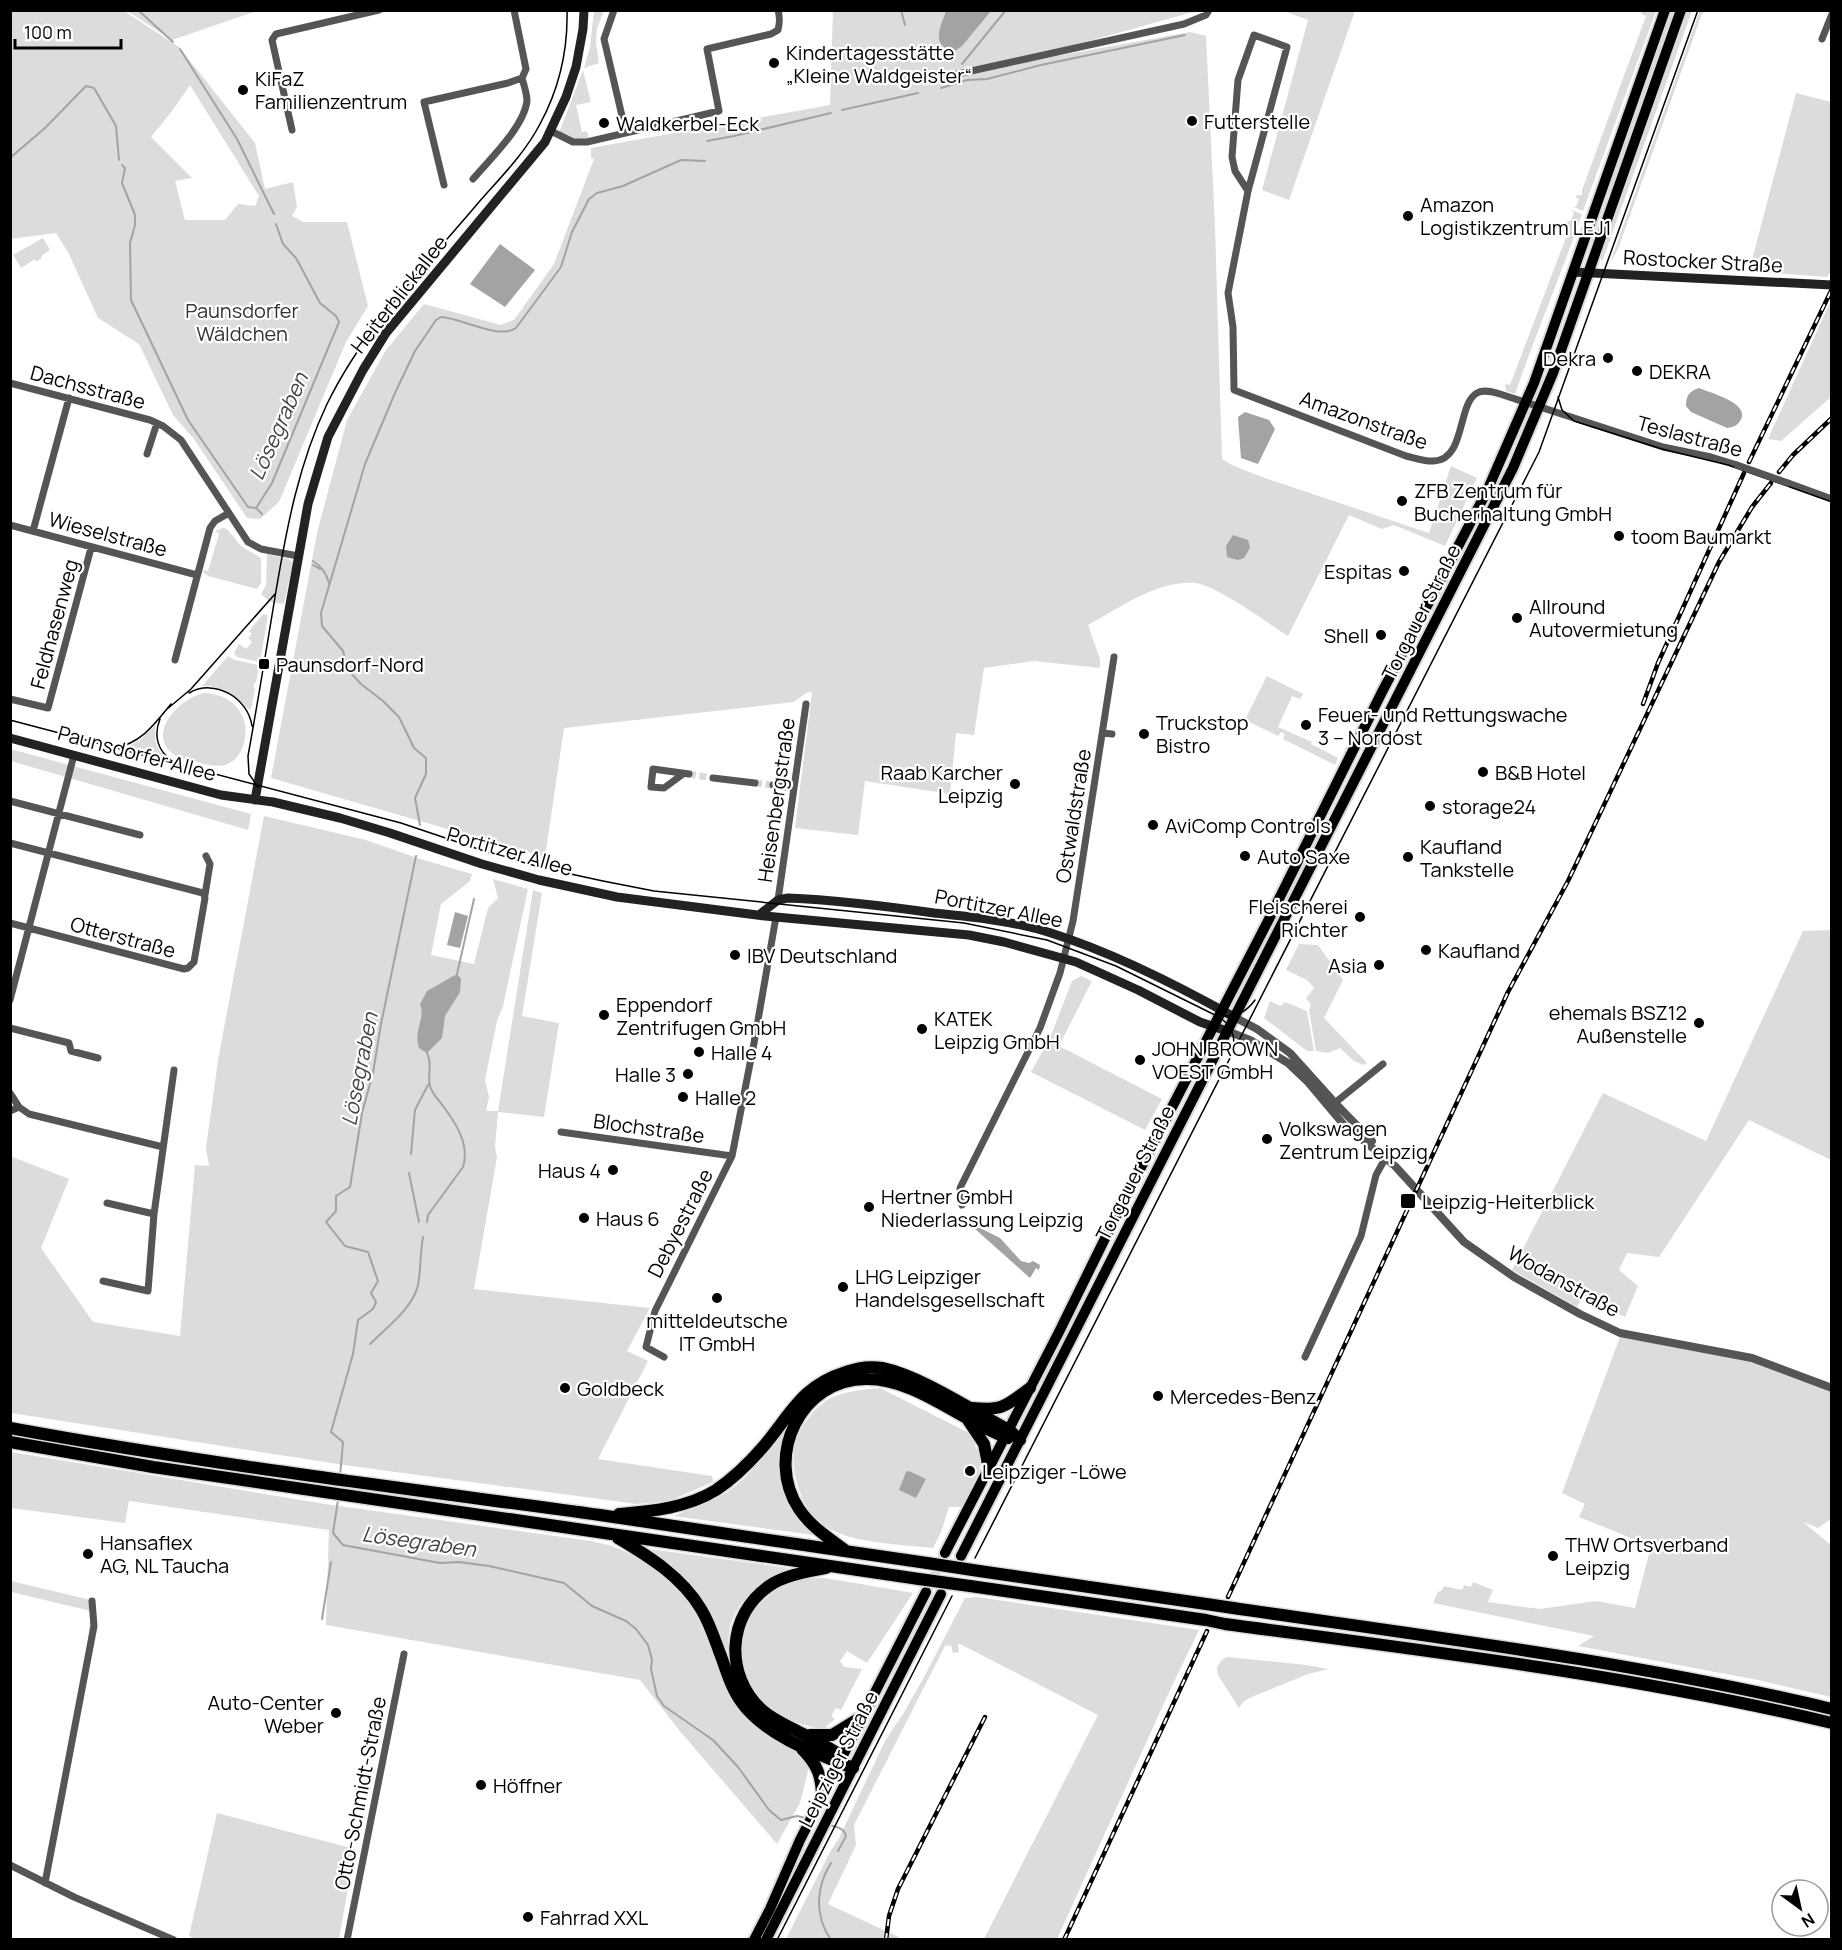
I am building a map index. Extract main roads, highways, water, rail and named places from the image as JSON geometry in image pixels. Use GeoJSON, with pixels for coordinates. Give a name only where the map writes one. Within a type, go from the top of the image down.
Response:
{"type":"FeatureCollection","features":[{"type":"Feature","properties":{"kind":"highway"},"geometry":{"type":"LineString","coordinates":[[600,1515],[673,1507],[695,1501],[715,1491],[742,1470],[764,1447],[799,1400],[816,1385],[857,1368],[880,1368],[906,1375],[967,1412],[1020,1440]]}},
{"type":"Feature","properties":{"kind":"highway"},"geometry":{"type":"LineString","coordinates":[[847,1552],[811,1524],[799,1509],[789,1487],[785,1466],[790,1431],[800,1415],[823,1392],[852,1380],[867,1378],[899,1384],[967,1412],[998,1409],[1009,1404],[1030,1388]]}},
{"type":"Feature","properties":{"kind":"highway"},"geometry":{"type":"LineString","coordinates":[[967,1412],[984,1444],[989,1469]]}},
{"type":"Feature","properties":{"kind":"highway"},"geometry":{"type":"LineString","coordinates":[[10,1428],[181,1458],[600,1515],[1566,1657],[1786,1698],[1832,1709]]}},
{"type":"Feature","properties":{"kind":"highway"},"geometry":{"type":"LineString","coordinates":[[10,1442],[153,1467],[327,1493],[1586,1674],[1770,1708],[1832,1723]]}},
{"type":"Feature","properties":{"kind":"highway"},"geometry":{"type":"LineString","coordinates":[[611,1534],[652,1559],[680,1581],[704,1615],[721,1655],[726,1676],[745,1707],[764,1725],[854,1766]]}},
{"type":"Feature","properties":{"kind":"highway"},"geometry":{"type":"LineString","coordinates":[[822,1797],[818,1768],[801,1740],[763,1711],[744,1688],[736,1665],[735,1642],[742,1616],[749,1605],[769,1586],[792,1576],[836,1566]]}},
{"type":"Feature","properties":{"kind":"highway"},"geometry":{"type":"LineString","coordinates":[[801,1740],[832,1735],[863,1716]]}},
{"type":"Feature","properties":{"kind":"main road","name":"Heiterblickallee"},"geometry":{"type":"LineString","coordinates":[[255,800],[308,504],[328,437],[363,370],[386,333],[531,159],[551,131],[576,67],[584,29],[584,10]]}},
{"type":"Feature","properties":{"kind":"main road","name":"Torgauer Straße"},"geometry":{"type":"LineString","coordinates":[[945,1553],[1214,1027],[1382,692],[1487,491],[1527,403],[1665,10]]}},
{"type":"Feature","properties":{"kind":"main road","name":"Torgauer Straße"},"geometry":{"type":"LineString","coordinates":[[961,1556],[1500,497],[1540,407],[1681,10]]}},
{"type":"Feature","properties":{"kind":"main road","name":"Rostocker Straße"},"geometry":{"type":"LineString","coordinates":[[1573,272],[1829,285]]}},
{"type":"Feature","properties":{"kind":"main road","name":"Paunsdorfer Allee"},"geometry":{"type":"LineString","coordinates":[[10,738],[221,795],[255,800]]}},
{"type":"Feature","properties":{"kind":"main road","name":"Portitzer Allee"},"geometry":{"type":"LineString","coordinates":[[255,800],[340,818],[538,880],[617,897],[776,917],[969,935],[1004,942],[1063,958],[1094,970],[1214,1027]]}},
{"type":"Feature","properties":{"kind":"main road","name":"Portitzer Allee"},"geometry":{"type":"LineString","coordinates":[[759,915],[778,900],[805,899],[976,918],[1050,933],[1113,956],[1222,1010]]}},
{"type":"Feature","properties":{"kind":"main road","name":"Wodanstraße"},"geometry":{"type":"LineString","coordinates":[[1222,1010],[1234,1017]]}},
{"type":"Feature","properties":{"kind":"main road","name":"Wodanstraße"},"geometry":{"type":"LineString","coordinates":[[1214,1027],[1227,1031]]}},
{"type":"Feature","properties":{"kind":"main road"},"geometry":{"type":"LineString","coordinates":[[754,1940],[814,1811],[926,1592]]}},
{"type":"Feature","properties":{"kind":"main road","name":"Leipziger Straße"},"geometry":{"type":"LineString","coordinates":[[766,1940],[941,1594]]}},
{"type":"Feature","properties":{"kind":"waterway","name":"Lösegraben"},"geometry":{"type":"LineString","coordinates":[[138,10],[173,42]]}},
{"type":"Feature","properties":{"kind":"waterway"},"geometry":{"type":"LineString","coordinates":[[901,10],[905,25]]}},
{"type":"Feature","properties":{"kind":"waterway"},"geometry":{"type":"LineString","coordinates":[[962,64],[1006,10]]}},
{"type":"Feature","properties":{"kind":"waterway"},"geometry":{"type":"LineString","coordinates":[[941,88],[967,80],[987,79],[1041,65],[1185,35]]}},
{"type":"Feature","properties":{"kind":"waterway","name":"Lösegraben"},"geometry":{"type":"LineString","coordinates":[[180,49],[237,139],[274,214]]}},
{"type":"Feature","properties":{"kind":"waterway"},"geometry":{"type":"LineString","coordinates":[[10,158],[45,128],[86,86],[94,88],[116,126],[119,160]]}},
{"type":"Feature","properties":{"kind":"waterway"},"geometry":{"type":"LineString","coordinates":[[842,110],[918,93]]}},
{"type":"Feature","properties":{"kind":"waterway"},"geometry":{"type":"LineString","coordinates":[[707,141],[831,113]]}},
{"type":"Feature","properties":{"kind":"waterway"},"geometry":{"type":"LineString","coordinates":[[420,825],[415,798],[426,774],[426,758],[414,748],[399,717],[348,670],[343,651],[322,626],[321,613],[365,464],[395,393],[415,351],[436,320],[441,317],[490,330],[508,331],[516,328],[561,267],[572,232],[589,199],[597,193],[623,186],[681,160],[705,161]]}},
{"type":"Feature","properties":{"kind":"waterway"},"geometry":{"type":"LineString","coordinates":[[122,165],[125,168],[122,183],[135,215],[130,243],[131,300],[188,420],[248,507],[256,508]]}},
{"type":"Feature","properties":{"kind":"waterway","name":"Lösegraben"},"geometry":{"type":"LineString","coordinates":[[262,514],[256,508],[272,483],[339,322],[336,316],[320,303],[296,258],[283,244],[276,224]]}},
{"type":"Feature","properties":{"kind":"waterway","name":"Lösegraben"},"geometry":{"type":"LineString","coordinates":[[313,561],[323,570],[329,583]]}},
{"type":"Feature","properties":{"kind":"waterway","name":"Lösegraben"},"geometry":{"type":"LineString","coordinates":[[313,565],[320,569]]}},
{"type":"Feature","properties":{"kind":"waterway","name":"Lösegraben"},"geometry":{"type":"LineString","coordinates":[[340,1476],[343,1442],[331,1432],[353,1354],[358,1320],[373,1309],[376,1302],[371,1293],[378,1281],[368,1252],[345,1246],[326,1222],[336,1211],[336,1196],[350,1187],[362,1113],[373,1073],[416,856]]}},
{"type":"Feature","properties":{"kind":"waterway"},"geometry":{"type":"LineString","coordinates":[[457,974],[474,899]]}},
{"type":"Feature","properties":{"kind":"waterway"},"geometry":{"type":"LineString","coordinates":[[427,1053],[430,1061],[431,1089],[461,1135],[465,1159],[463,1167],[428,1215],[427,1222]]}},
{"type":"Feature","properties":{"kind":"waterway"},"geometry":{"type":"LineString","coordinates":[[411,1154],[415,1110],[428,1085]]}},
{"type":"Feature","properties":{"kind":"waterway"},"geometry":{"type":"LineString","coordinates":[[409,1173],[419,1222]]}},
{"type":"Feature","properties":{"kind":"waterway"},"geometry":{"type":"LineString","coordinates":[[370,1344],[411,1302],[418,1285],[423,1237]]}},
{"type":"Feature","properties":{"kind":"waterway","name":"Lösegraben"},"geometry":{"type":"LineString","coordinates":[[338,1500],[333,1533],[343,1545],[440,1563],[459,1562],[489,1566],[564,1583],[592,1606],[626,1621],[636,1629],[648,1645],[657,1696],[664,1706],[713,1740],[738,1767],[769,1810],[781,1820],[797,1816],[805,1818]]}},
{"type":"Feature","properties":{"kind":"waterway"},"geometry":{"type":"LineString","coordinates":[[322,1619],[331,1562]]}},
{"type":"Feature","properties":{"kind":"waterway","name":"Lösegraben"},"geometry":{"type":"LineString","coordinates":[[829,1825],[845,1833],[846,1836],[838,1851]]}},
{"type":"Feature","properties":{"kind":"waterway","name":"Lösegraben"},"geometry":{"type":"LineString","coordinates":[[831,1863],[822,1882],[819,1901],[822,1921],[831,1940]]}},
{"type":"Feature","properties":{"kind":"tunnel"},"geometry":{"type":"LineString","coordinates":[[689,774],[713,778]]}},
{"type":"Feature","properties":{"kind":"tunnel"},"geometry":{"type":"LineString","coordinates":[[755,783],[773,785]]}},
{"type":"Feature","properties":{"kind":"tunnel"},"geometry":{"type":"LineString","coordinates":[[928,1588],[945,1553]]}},
{"type":"Feature","properties":{"kind":"tram line"},"geometry":{"type":"LineString","coordinates":[[258,787],[249,774],[248,756],[290,519],[301,472],[317,426],[342,376],[377,324],[534,135],[547,111],[561,69],[566,40],[567,10]]}},
{"type":"Feature","properties":{"kind":"tram line"},"geometry":{"type":"LineString","coordinates":[[975,1558],[1539,452],[1698,10]]}},
{"type":"Feature","properties":{"kind":"tram line"},"geometry":{"type":"LineString","coordinates":[[1558,397],[1562,410],[1574,421],[1662,449],[1728,465],[1832,502]]}},
{"type":"Feature","properties":{"kind":"tram line"},"geometry":{"type":"LineString","coordinates":[[166,710],[191,689],[275,594]]}},
{"type":"Feature","properties":{"kind":"tram line"},"geometry":{"type":"LineString","coordinates":[[189,693],[209,688],[229,693],[244,707],[252,726]]}},
{"type":"Feature","properties":{"kind":"tram line"},"geometry":{"type":"LineString","coordinates":[[116,747],[133,742],[140,737],[154,725],[171,704]]}},
{"type":"Feature","properties":{"kind":"tram line"},"geometry":{"type":"LineString","coordinates":[[160,719],[157,731],[158,743],[163,753],[172,761]]}},
{"type":"Feature","properties":{"kind":"tram line"},"geometry":{"type":"LineString","coordinates":[[10,720],[401,823],[543,868],[603,881],[654,891],[964,923],[1047,940],[1116,966],[1219,1017],[1232,1031],[1233,1049]]}},
{"type":"Feature","properties":{"kind":"tram line"},"geometry":{"type":"LineString","coordinates":[[1217,1015],[1239,1014],[1255,1000]]}},
{"type":"Feature","properties":{"kind":"tram line"},"geometry":{"type":"LineString","coordinates":[[777,1940],[952,1596]]}},
{"type":"Feature","properties":{"kind":"railway"},"geometry":{"type":"LineString","coordinates":[[1749,462],[1831,291]]}},
{"type":"Feature","properties":{"kind":"railway"},"geometry":{"type":"LineString","coordinates":[[1779,472],[1793,455],[1832,418]]}},
{"type":"Feature","properties":{"kind":"railway"},"geometry":{"type":"LineString","coordinates":[[1643,704],[1658,663],[1744,473]]}},
{"type":"Feature","properties":{"kind":"railway"},"geometry":{"type":"LineString","coordinates":[[1228,1597],[1508,992],[1568,881],[1719,562],[1752,507],[1771,483]]}},
{"type":"Feature","properties":{"kind":"railway"},"geometry":{"type":"LineString","coordinates":[[1064,1940],[1207,1631]]}},
{"type":"Feature","properties":{"kind":"railway"},"geometry":{"type":"LineString","coordinates":[[886,1940],[889,1916],[898,1889],[985,1717]]}},
{"type":"Feature","properties":{"kind":"place","name":"Kindertagesstätte „Kleine Waldgeister“"},"geometry":{"type":"Point","coordinates":[774,63]}},
{"type":"Feature","properties":{"kind":"place","name":"KiFaZ Familienzentrum"},"geometry":{"type":"Point","coordinates":[243,90]}},
{"type":"Feature","properties":{"kind":"place","name":"Futterstelle"},"geometry":{"type":"Point","coordinates":[1192,121]}},
{"type":"Feature","properties":{"kind":"place","name":"Waldkerbel-Eck"},"geometry":{"type":"Point","coordinates":[604,123]}},
{"type":"Feature","properties":{"kind":"place","name":"Amazon Logistikzentrum LEJ1"},"geometry":{"type":"Point","coordinates":[1408,216]}},
{"type":"Feature","properties":{"kind":"place","name":"Dekra"},"geometry":{"type":"Point","coordinates":[1608,358]}},
{"type":"Feature","properties":{"kind":"place","name":"DEKRA"},"geometry":{"type":"Point","coordinates":[1637,371]}},
{"type":"Feature","properties":{"kind":"place","name":"ZFB Zentrum für Bucherhaltung GmbH"},"geometry":{"type":"Point","coordinates":[1402,501]}},
{"type":"Feature","properties":{"kind":"place","name":"toom Baumarkt"},"geometry":{"type":"Point","coordinates":[1619,536]}},
{"type":"Feature","properties":{"kind":"place","name":"Espitas"},"geometry":{"type":"Point","coordinates":[1404,571]}},
{"type":"Feature","properties":{"kind":"place","name":"Allround Autovermietung"},"geometry":{"type":"Point","coordinates":[1517,618]}},
{"type":"Feature","properties":{"kind":"place","name":"Shell"},"geometry":{"type":"Point","coordinates":[1381,635]}},
{"type":"Feature","properties":{"kind":"place","name":"Paunsdorf-Nord"},"geometry":{"type":"Point","coordinates":[264,664]}},
{"type":"Feature","properties":{"kind":"place","name":"Feuer- und Rettungswache 3 – Nordost"},"geometry":{"type":"Point","coordinates":[1306,725]}},
{"type":"Feature","properties":{"kind":"place","name":"Truckstop Bistro"},"geometry":{"type":"Point","coordinates":[1144,734]}},
{"type":"Feature","properties":{"kind":"place","name":"B&B Hotel"},"geometry":{"type":"Point","coordinates":[1483,772]}},
{"type":"Feature","properties":{"kind":"place","name":"Raab Karcher Leipzig"},"geometry":{"type":"Point","coordinates":[1015,784]}},
{"type":"Feature","properties":{"kind":"place","name":"storage24"},"geometry":{"type":"Point","coordinates":[1430,806]}},
{"type":"Feature","properties":{"kind":"place","name":"AviComp Controls"},"geometry":{"type":"Point","coordinates":[1153,825]}},
{"type":"Feature","properties":{"kind":"place","name":"Auto Saxe"},"geometry":{"type":"Point","coordinates":[1245,856]}},
{"type":"Feature","properties":{"kind":"place","name":"Kaufland Tankstelle"},"geometry":{"type":"Point","coordinates":[1408,857]}},
{"type":"Feature","properties":{"kind":"place","name":"Fleischerei Richter"},"geometry":{"type":"Point","coordinates":[1360,917]}},
{"type":"Feature","properties":{"kind":"place","name":"Kaufland"},"geometry":{"type":"Point","coordinates":[1426,950]}},
{"type":"Feature","properties":{"kind":"place","name":"IBV Deutschland"},"geometry":{"type":"Point","coordinates":[735,955]}},
{"type":"Feature","properties":{"kind":"place","name":"Asia"},"geometry":{"type":"Point","coordinates":[1379,965]}},
{"type":"Feature","properties":{"kind":"place","name":"Eppendorf Zentrifugen GmbH"},"geometry":{"type":"Point","coordinates":[604,1015]}},
{"type":"Feature","properties":{"kind":"place","name":"ehemals BSZ12 Außenstelle"},"geometry":{"type":"Point","coordinates":[1699,1023]}},
{"type":"Feature","properties":{"kind":"place","name":"KATEK Leipzig GmbH"},"geometry":{"type":"Point","coordinates":[922,1029]}},
{"type":"Feature","properties":{"kind":"place","name":"Halle 4"},"geometry":{"type":"Point","coordinates":[699,1052]}},
{"type":"Feature","properties":{"kind":"place","name":"JOHN BROWN VOEST GmbH"},"geometry":{"type":"Point","coordinates":[1140,1060]}},
{"type":"Feature","properties":{"kind":"place","name":"Halle 3"},"geometry":{"type":"Point","coordinates":[688,1074]}},
{"type":"Feature","properties":{"kind":"place","name":"Halle 2"},"geometry":{"type":"Point","coordinates":[683,1097]}},
{"type":"Feature","properties":{"kind":"place","name":"Volkswagen Zentrum Leipzig"},"geometry":{"type":"Point","coordinates":[1267,1139]}},
{"type":"Feature","properties":{"kind":"place","name":"Haus 4"},"geometry":{"type":"Point","coordinates":[613,1170]}},
{"type":"Feature","properties":{"kind":"place","name":"Leipzig-Heiterblick"},"geometry":{"type":"Point","coordinates":[1408,1201]}},
{"type":"Feature","properties":{"kind":"place","name":"Hertner GmbH Niederlassung Leipzig"},"geometry":{"type":"Point","coordinates":[869,1207]}},
{"type":"Feature","properties":{"kind":"place","name":"Haus 6"},"geometry":{"type":"Point","coordinates":[584,1218]}},
{"type":"Feature","properties":{"kind":"place","name":"LHG Leipziger Handelsgesellschaft"},"geometry":{"type":"Point","coordinates":[843,1287]}},
{"type":"Feature","properties":{"kind":"place","name":"mitteldeutsche IT GmbH"},"geometry":{"type":"Point","coordinates":[717,1298]}},
{"type":"Feature","properties":{"kind":"place","name":"Goldbeck"},"geometry":{"type":"Point","coordinates":[565,1388]}},
{"type":"Feature","properties":{"kind":"place","name":"Mercedes-Benz"},"geometry":{"type":"Point","coordinates":[1158,1396]}},
{"type":"Feature","properties":{"kind":"place","name":"Leipziger -Löwe"},"geometry":{"type":"Point","coordinates":[970,1471]}},
{"type":"Feature","properties":{"kind":"place","name":"Hansaflex AG, NL Taucha"},"geometry":{"type":"Point","coordinates":[88,1554]}},
{"type":"Feature","properties":{"kind":"place","name":"THW Ortsverband Leipzig"},"geometry":{"type":"Point","coordinates":[1553,1556]}},
{"type":"Feature","properties":{"kind":"place","name":"Auto-Center Weber"},"geometry":{"type":"Point","coordinates":[336,1713]}},
{"type":"Feature","properties":{"kind":"place","name":"Höffner"},"geometry":{"type":"Point","coordinates":[481,1785]}},
{"type":"Feature","properties":{"kind":"place","name":"Fahrrad XXL"},"geometry":{"type":"Point","coordinates":[528,1917]}},
{"type":"Feature","properties":{"kind":"park label","name":"Paunsdorfer Wäldchen"},"geometry":{"type":"Point","coordinates":[242,322]}}]}
